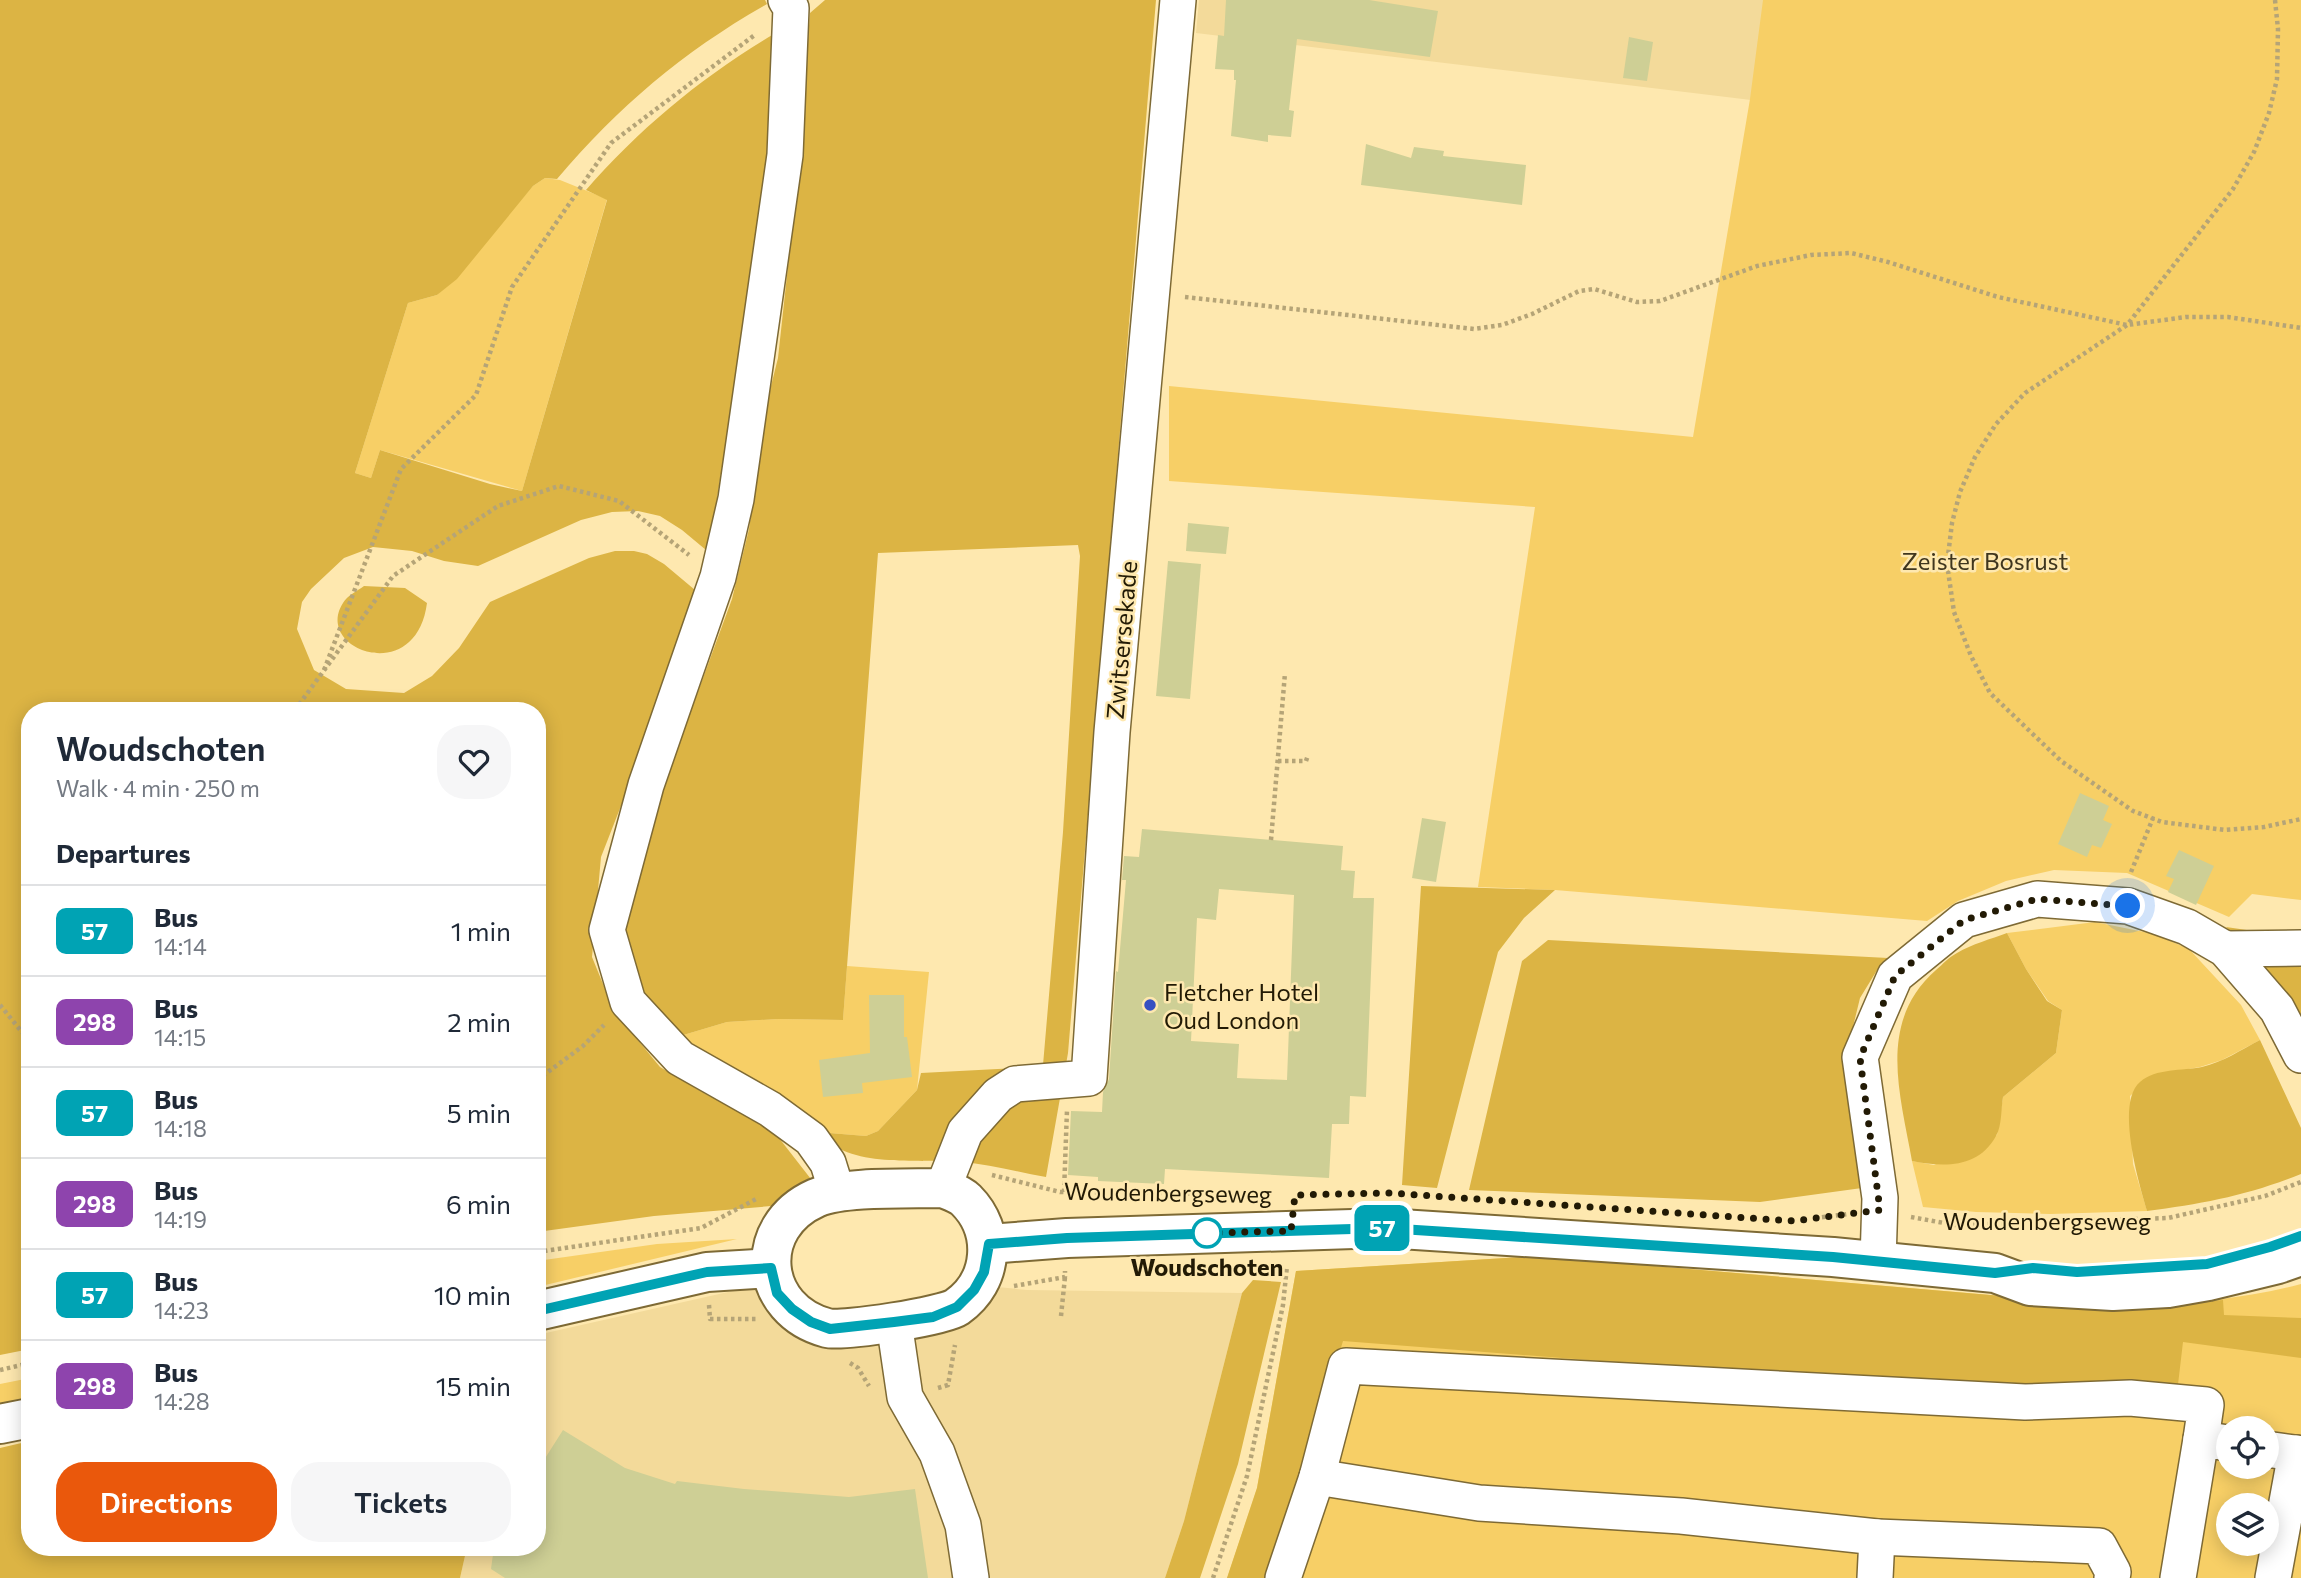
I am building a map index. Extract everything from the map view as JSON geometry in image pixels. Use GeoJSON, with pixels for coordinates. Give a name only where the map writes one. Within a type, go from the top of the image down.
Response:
{"type":"FeatureCollection","features":[{"type":"Feature","properties":{"kind":"main road"},"geometry":{"type":"LineString","coordinates":[[948,1176],[977,1213],[989,1244],[984,1272],[974,1290],[957,1307],[933,1317],[830,1329],[811,1322],[792,1309],[777,1293],[771,1268],[773,1244],[780,1227],[795,1211],[816,1198],[837,1192],[948,1176]]}},
{"type":"Feature","properties":{"kind":"main road","name":"Woudenbergseweg"},"geometry":{"type":"LineString","coordinates":[[989,1244],[1067,1238],[1385,1228],[1878,1261],[1995,1273],[2030,1286],[2127,1290],[2208,1282],[2301,1256]]}},
{"type":"Feature","properties":{"kind":"main road"},"geometry":{"type":"LineString","coordinates":[[1995,1273],[2033,1268],[2077,1272],[2207,1264],[2301,1236]]}},
{"type":"Feature","properties":{"kind":"main road"},"geometry":{"type":"LineString","coordinates":[[546,1309],[707,1272],[771,1268]]}},
{"type":"Feature","properties":{"kind":"main road"},"geometry":{"type":"LineString","coordinates":[[0,1424],[21,1420]]}},
{"type":"Feature","properties":{"kind":"street","name":"Zwitsersekade"},"geometry":{"type":"LineString","coordinates":[[1088,1078],[1112,732],[1178,0]]}},
{"type":"Feature","properties":{"kind":"street"},"geometry":{"type":"LineString","coordinates":[[788,4],[785,155],[736,499],[718,577],[646,785],[607,930],[628,1002],[680,1058],[769,1109],[811,1139],[828,1163],[837,1192]]}},
{"type":"Feature","properties":{"kind":"street"},"geometry":{"type":"LineString","coordinates":[[1878,1261],[1880,1210],[1860,1058],[1895,976],[1964,920],[2037,899],[2128,906],[2187,927],[2225,949],[2277,1009],[2301,1055]]}},
{"type":"Feature","properties":{"kind":"street"},"geometry":{"type":"LineString","coordinates":[[2225,949],[2301,948]]}},
{"type":"Feature","properties":{"kind":"street"},"geometry":{"type":"LineString","coordinates":[[948,1176],[965,1132],[986,1106],[1006,1090],[1015,1084],[1088,1078]]}},
{"type":"Feature","properties":{"kind":"street"},"geometry":{"type":"LineString","coordinates":[[894,1322],[905,1397],[937,1453],[980,1575]]}},
{"type":"Feature","properties":{"kind":"street"},"geometry":{"type":"LineString","coordinates":[[1283,1578],[1317,1477],[1346,1366],[2025,1402],[2130,1398],[2206,1405],[2215,1441],[2178,1578]]}},
{"type":"Feature","properties":{"kind":"street"},"geometry":{"type":"LineString","coordinates":[[2273,1578],[2288,1452]]}},
{"type":"Feature","properties":{"kind":"street"},"geometry":{"type":"LineString","coordinates":[[1317,1477],[1479,1503],[1681,1516],[1877,1537],[2099,1546],[2113,1572],[2112,1578]]}},
{"type":"Feature","properties":{"kind":"street"},"geometry":{"type":"LineString","coordinates":[[1875,1578],[1877,1537]]}},
{"type":"Feature","properties":{"kind":"path"},"geometry":{"type":"LineString","coordinates":[[2275,0],[2278,29],[2277,79],[2269,113],[2254,152],[2232,189],[2127,325],[2025,393],[1996,424],[1975,457],[1960,492],[1952,523],[1947,564],[1954,612],[1971,656],[1990,693],[2061,761],[2133,811],[2153,818],[2193,827],[2225,830],[2264,827],[2301,819]]}},
{"type":"Feature","properties":{"kind":"path"},"geometry":{"type":"LineString","coordinates":[[324,670],[401,469],[476,395],[512,288],[611,143],[788,4]]}},
{"type":"Feature","properties":{"kind":"path"},"geometry":{"type":"LineString","coordinates":[[1152,293],[1475,329],[1502,325],[1532,314],[1579,290],[1594,289],[1637,302],[1660,301],[1757,266],[1811,255],[1851,253],[1998,297],[2127,325],[2186,317],[2228,317],[2301,328]]}},
{"type":"Feature","properties":{"kind":"path"},"geometry":{"type":"LineString","coordinates":[[301,702],[393,576],[498,506],[559,485],[619,501],[718,577]]}},
{"type":"Feature","properties":{"kind":"path"},"geometry":{"type":"LineString","coordinates":[[1271,840],[1285,673]]}},
{"type":"Feature","properties":{"kind":"path"},"geometry":{"type":"LineString","coordinates":[[1278,761],[1306,761],[1308,755]]}},
{"type":"Feature","properties":{"kind":"path"},"geometry":{"type":"LineString","coordinates":[[2117,906],[2153,818]]}},
{"type":"Feature","properties":{"kind":"path"},"geometry":{"type":"LineString","coordinates":[[546,1073],[583,1045],[628,1002]]}},
{"type":"Feature","properties":{"kind":"path"},"geometry":{"type":"LineString","coordinates":[[0,1005],[21,1031]]}},
{"type":"Feature","properties":{"kind":"path"},"geometry":{"type":"LineString","coordinates":[[1065,1192],[1067,1109],[1088,1078]]}},
{"type":"Feature","properties":{"kind":"path","name":"Woudenbergseweg"},"geometry":{"type":"LineString","coordinates":[[948,1176],[1065,1192],[1254,1195]]}},
{"type":"Feature","properties":{"kind":"path","name":"Woudenbergseweg"},"geometry":{"type":"LineString","coordinates":[[1805,1219],[1880,1210],[1955,1225],[2168,1219],[2265,1196],[2301,1182]]}},
{"type":"Feature","properties":{"kind":"path"},"geometry":{"type":"LineString","coordinates":[[546,1251],[701,1228]]}},
{"type":"Feature","properties":{"kind":"path"},"geometry":{"type":"LineString","coordinates":[[1213,1578],[1247,1476],[1283,1305],[1291,1231]]}},
{"type":"Feature","properties":{"kind":"path"},"geometry":{"type":"LineString","coordinates":[[1061,1316],[1065,1277]]}},
{"type":"Feature","properties":{"kind":"path"},"geometry":{"type":"LineString","coordinates":[[0,1370],[21,1365]]}},
{"type":"Feature","properties":{"kind":"shaded area"},"geometry":{"type":"Polygon","coordinates":[[[0,0],[765,0],[767,4],[708,41],[654,82],[604,127],[557,179],[545,178],[533,186],[457,279],[437,295],[408,303],[355,473],[371,478],[380,450],[490,484],[522,491],[607,200],[586,190],[628,145],[674,104],[722,67],[774,34],[776,111],[741,348],[711,536],[706,550],[660,516],[638,511],[612,512],[581,520],[478,566],[444,561],[412,551],[373,547],[344,558],[311,589],[302,602],[297,629],[314,670],[346,689],[404,693],[432,676],[459,648],[490,602],[589,558],[615,551],[647,554],[664,564],[695,590],[676,665],[601,857],[592,957],[614,1011],[660,1067],[709,1096],[742,1109],[772,1129],[814,1183],[795,1204],[654,1216],[546,1231],[546,702],[21,702],[21,1351],[0,1355],[0,0]]]}},
{"type":"Feature","properties":{"kind":"shaded area"},"geometry":{"type":"Polygon","coordinates":[[[825,0],[1156,0],[1068,1053],[1046,1177],[972,1163],[865,1157],[831,1144],[817,1132],[866,1136],[878,1131],[917,1090],[921,1073],[1043,1065],[1063,832],[1080,556],[1078,545],[878,553],[843,1020],[778,1019],[727,1022],[680,1036],[658,1017],[631,977],[624,929],[644,839],[732,599],[749,529],[766,406],[778,358],[797,184],[810,13],[825,0]]]}},
{"type":"Feature","properties":{"kind":"shaded area"},"geometry":{"type":"Polygon","coordinates":[[[1199,0],[1764,0],[1751,100],[1196,33],[1199,0]]]}},
{"type":"Feature","properties":{"kind":"shaded area"},"geometry":{"type":"Polygon","coordinates":[[[364,586],[405,588],[427,603],[419,629],[405,645],[388,652],[370,652],[353,646],[342,634],[338,620],[343,603],[364,586]]]}},
{"type":"Feature","properties":{"kind":"shaded area"},"geometry":{"type":"Polygon","coordinates":[[[1421,886],[1555,890],[1524,918],[1498,952],[1437,1188],[1402,1185],[1421,886]]]}},
{"type":"Feature","properties":{"kind":"shaded area"},"geometry":{"type":"Polygon","coordinates":[[[2226,927],[2301,938],[2301,1032],[2239,941],[2226,927]]]}},
{"type":"Feature","properties":{"kind":"shaded area"},"geometry":{"type":"Polygon","coordinates":[[[2007,933],[2047,1001],[2062,1010],[2056,1053],[2003,1097],[1998,1132],[1980,1155],[1959,1163],[1912,1161],[1902,1110],[1897,1060],[1899,1035],[1906,1012],[1918,990],[1954,955],[2007,933]]]}},
{"type":"Feature","properties":{"kind":"shaded area"},"geometry":{"type":"Polygon","coordinates":[[[1548,940],[1888,958],[1879,967],[1860,998],[1851,1035],[1862,1188],[1760,1202],[1469,1190],[1522,961],[1548,940]]]}},
{"type":"Feature","properties":{"kind":"shaded area"},"geometry":{"type":"Polygon","coordinates":[[[2260,1040],[2301,1128],[2301,1174],[2226,1198],[2147,1211],[2131,1144],[2129,1107],[2133,1092],[2140,1082],[2154,1074],[2210,1065],[2260,1040]]]}},
{"type":"Feature","properties":{"kind":"shaded area"},"geometry":{"type":"Polygon","coordinates":[[[1538,1256],[2142,1308],[2223,1300],[2224,1315],[2301,1318],[2301,1358],[2183,1342],[2177,1393],[2026,1394],[1343,1341],[1271,1578],[1227,1578],[1257,1488],[1296,1271],[1538,1256]]]}},
{"type":"Feature","properties":{"kind":"shaded area"},"geometry":{"type":"Polygon","coordinates":[[[1253,1280],[1281,1282],[1238,1464],[1200,1578],[1165,1578],[1184,1521],[1242,1293],[1253,1280]]]}},
{"type":"Feature","properties":{"kind":"shaded area"},"geometry":{"type":"Polygon","coordinates":[[[759,1285],[800,1327],[987,1286],[1027,1290],[1242,1293],[1184,1521],[1165,1578],[460,1578],[465,1556],[546,1556],[546,1333],[759,1285]]]}},
{"type":"Feature","properties":{"kind":"shaded area"},"geometry":{"type":"Polygon","coordinates":[[[21,1443],[21,1556],[465,1556],[460,1578],[0,1578],[0,1448],[21,1443]]]}},
{"type":"Feature","properties":{"kind":"green space","name":"Zeister Bosrust"},"geometry":{"type":"Polygon","coordinates":[[[1763,0],[2301,0],[2301,900],[2252,894],[2229,917],[2127,873],[2054,870],[2006,881],[1958,901],[1927,921],[1555,890],[1478,887],[1535,507],[1169,481],[1169,386],[1693,437],[1750,99],[1763,0]]]}},
{"type":"Feature","properties":{"kind":"green space"},"geometry":{"type":"Polygon","coordinates":[[[545,178],[560,180],[607,199],[522,491],[380,450],[371,478],[355,473],[408,303],[437,295],[533,186],[545,178]]]}},
{"type":"Feature","properties":{"kind":"green space"},"geometry":{"type":"Polygon","coordinates":[[[2095,922],[2154,934],[2189,949],[2241,1005],[2260,1040],[2222,1060],[2154,1075],[2130,1096],[2133,1164],[2147,1211],[2050,1214],[1923,1207],[1912,1161],[1934,1165],[1997,1135],[2003,1097],[2056,1053],[2062,1010],[2048,1001],[2026,969],[2007,933],[2095,922]]]}},
{"type":"Feature","properties":{"kind":"green space"},"geometry":{"type":"Polygon","coordinates":[[[847,966],[929,972],[917,1090],[878,1131],[866,1136],[817,1132],[790,1103],[680,1036],[727,1022],[778,1019],[843,1020],[847,966]]]}},
{"type":"Feature","properties":{"kind":"green space"},"geometry":{"type":"Polygon","coordinates":[[[737,1239],[546,1285],[546,1260],[657,1244],[737,1239]]]}},
{"type":"Feature","properties":{"kind":"green space"},"geometry":{"type":"Polygon","coordinates":[[[1538,1256],[2142,1308],[2242,1296],[2301,1284],[2301,1578],[1227,1578],[1257,1488],[1296,1271],[1538,1256]]]}},
{"type":"Feature","properties":{"kind":"green space"},"geometry":{"type":"Polygon","coordinates":[[[21,1380],[21,1402],[0,1407],[0,1384],[21,1380]]]}},
{"type":"Feature","properties":{"kind":"building"},"geometry":{"type":"Polygon","coordinates":[[[1226,0],[1369,0],[1438,11],[1430,57],[1297,39],[1289,110],[1294,111],[1291,137],[1268,135],[1268,142],[1231,136],[1236,80],[1234,70],[1215,69],[1218,35],[1224,36],[1226,0]]]}},
{"type":"Feature","properties":{"kind":"building"},"geometry":{"type":"Polygon","coordinates":[[[1629,37],[1653,42],[1647,81],[1623,78],[1629,37]]]}},
{"type":"Feature","properties":{"kind":"building"},"geometry":{"type":"Polygon","coordinates":[[[1366,144],[1411,158],[1414,147],[1444,151],[1443,156],[1526,165],[1522,205],[1361,185],[1366,144]]]}},
{"type":"Feature","properties":{"kind":"building"},"geometry":{"type":"Polygon","coordinates":[[[1188,523],[1229,527],[1226,554],[1186,551],[1188,523]]]}},
{"type":"Feature","properties":{"kind":"building"},"geometry":{"type":"Polygon","coordinates":[[[1168,561],[1201,564],[1190,699],[1156,696],[1168,561]]]}},
{"type":"Feature","properties":{"kind":"building"},"geometry":{"type":"Polygon","coordinates":[[[2080,793],[2109,806],[2103,820],[2112,824],[2101,848],[2092,845],[2087,857],[2058,844],[2080,793]]]}},
{"type":"Feature","properties":{"kind":"building"},"geometry":{"type":"Polygon","coordinates":[[[1422,818],[1446,822],[1436,882],[1412,878],[1422,818]]]}},
{"type":"Feature","properties":{"kind":"building","name":"Fletcher Hotel Oud London"},"geometry":{"type":"Polygon","coordinates":[[[1142,829],[1343,846],[1341,870],[1355,871],[1353,898],[1374,898],[1366,1097],[1350,1096],[1349,1124],[1332,1124],[1329,1178],[1165,1169],[1164,1184],[1098,1181],[1098,1177],[1068,1175],[1071,1111],[1102,1112],[1103,1092],[1109,1079],[1116,971],[1118,972],[1126,880],[1122,880],[1124,856],[1139,857],[1142,829]],[[1219,889],[1216,920],[1197,918],[1191,1041],[1239,1044],[1237,1078],[1287,1080],[1294,895],[1219,889]]]}},
{"type":"Feature","properties":{"kind":"building"},"geometry":{"type":"Polygon","coordinates":[[[2179,850],[2214,866],[2196,905],[2168,892],[2174,879],[2166,876],[2179,850]]]}},
{"type":"Feature","properties":{"kind":"building"},"geometry":{"type":"Polygon","coordinates":[[[869,995],[904,995],[904,1037],[907,1037],[912,1077],[862,1083],[863,1093],[823,1097],[819,1060],[870,1053],[869,995]]]}},
{"type":"Feature","properties":{"kind":"building"},"geometry":{"type":"Polygon","coordinates":[[[563,1430],[625,1468],[675,1484],[677,1481],[849,1497],[915,1489],[928,1578],[505,1578],[491,1569],[493,1556],[546,1556],[546,1457],[563,1430]]]}},
{"type":"Feature","properties":{"kind":"bus line","name":"57"},"geometry":{"type":"LineString","coordinates":[[546,1309],[707,1272],[771,1268],[777,1293],[792,1309],[811,1322],[830,1329],[894,1322],[933,1317],[957,1307],[974,1290],[984,1272],[989,1244],[1235,1231],[1385,1228],[1833,1257],[1995,1273],[2033,1268],[2077,1272],[2207,1264],[2301,1236]]}},
{"type":"Feature","properties":{"kind":"place","name":"Fletcher Hotel Oud London"},"geometry":{"type":"Point","coordinates":[1150,1005]}},
{"type":"Feature","properties":{"kind":"place","name":"Woudschoten"},"geometry":{"type":"Point","coordinates":[1207,1233]}},
{"type":"Feature","properties":{"kind":"route"},"geometry":{"type":"LineString","coordinates":[[1207,1233],[1291,1231],[1295,1195],[1389,1193],[1793,1221],[1880,1210],[1860,1058],[1895,976],[1964,920],[2037,899],[2128,906]]}}]}
